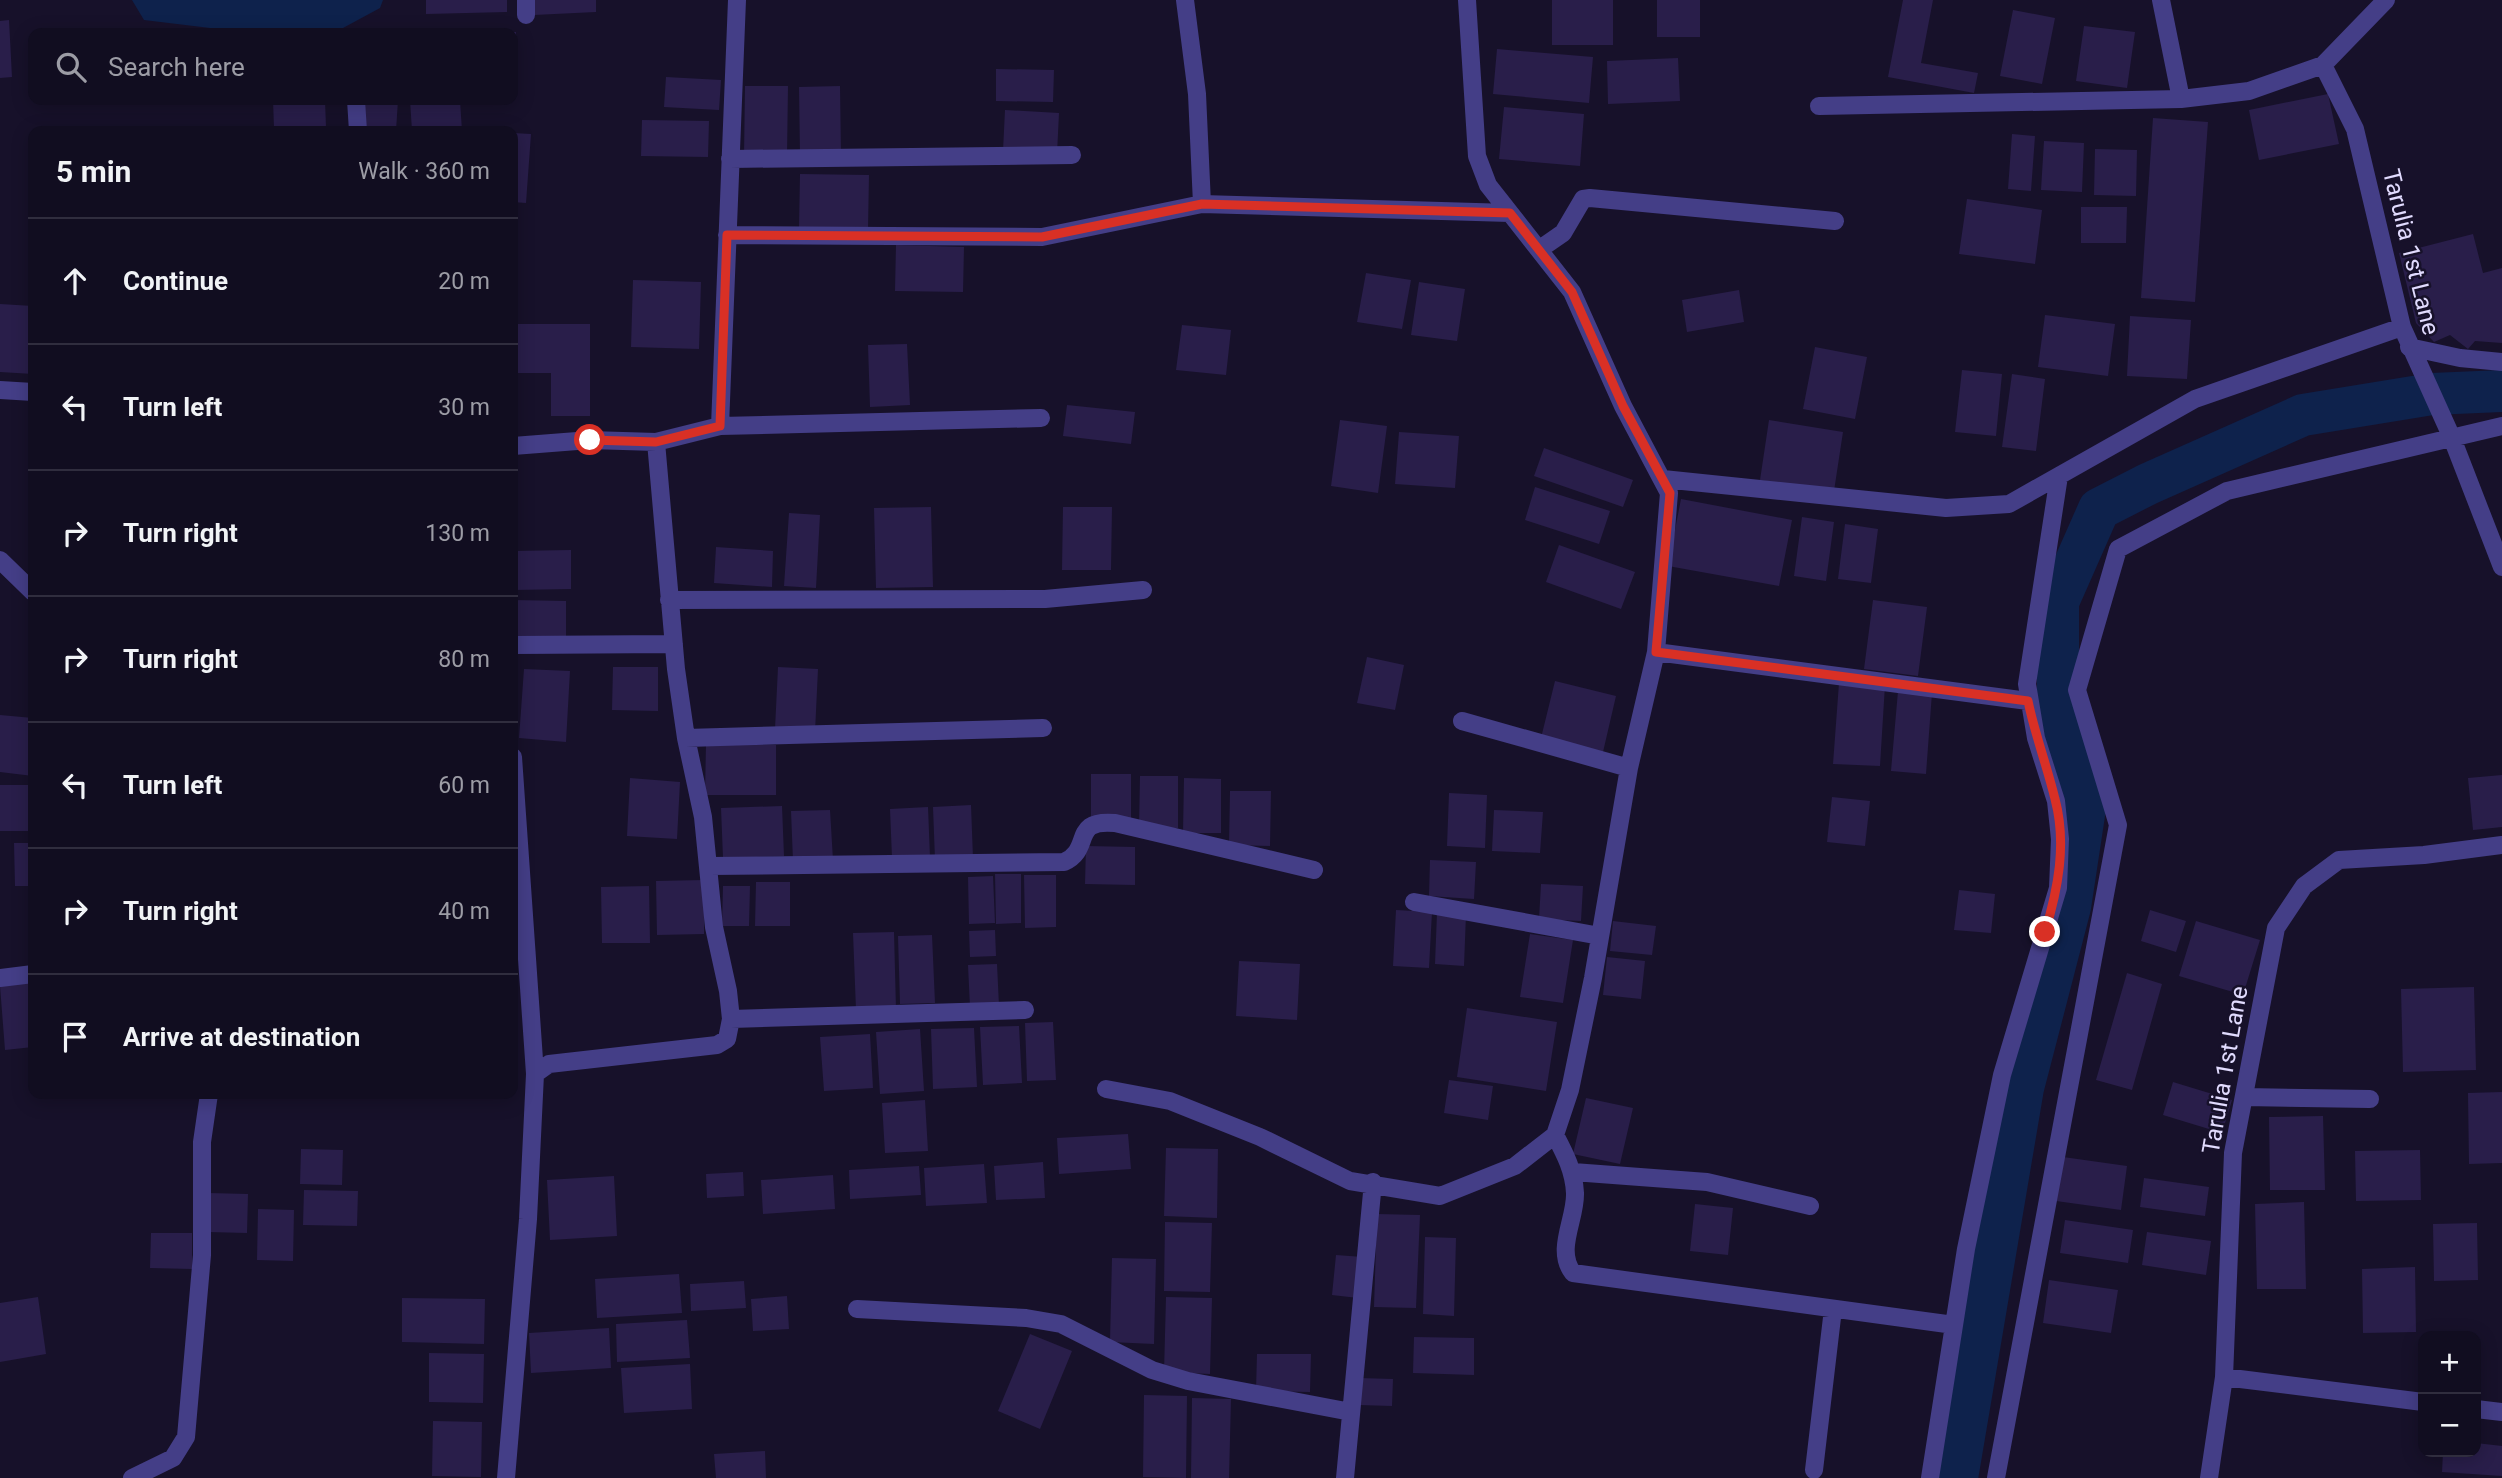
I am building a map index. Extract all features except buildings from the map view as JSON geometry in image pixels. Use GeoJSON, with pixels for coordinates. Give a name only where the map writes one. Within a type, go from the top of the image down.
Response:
{"type":"FeatureCollection","features":[{"type":"Feature","properties":{"kind":"street"},"geometry":{"type":"LineString","coordinates":[[720,426],[737,0]]}},
{"type":"Feature","properties":{"kind":"street"},"geometry":{"type":"LineString","coordinates":[[1185,0],[1197,94],[1202,204]]}},
{"type":"Feature","properties":{"kind":"street"},"geometry":{"type":"LineString","coordinates":[[1106,1089],[1170,1101],[1260,1137],[1350,1181],[1373,1182],[1440,1196],[1516,1166],[1555,1135],[1570,1090],[1601,936],[1629,768],[1656,652],[1670,493],[1623,406],[1572,292],[1488,185],[1477,156],[1467,0]]}},
{"type":"Feature","properties":{"kind":"street"},"geometry":{"type":"LineString","coordinates":[[2161,0],[2181,99]]}},
{"type":"Feature","properties":{"kind":"street"},"geometry":{"type":"LineString","coordinates":[[1819,106],[2181,99],[2249,91],[2323,65],[2386,0]]}},
{"type":"Feature","properties":{"kind":"street","name":"Tarulia 1st Lane"},"geometry":{"type":"LineString","coordinates":[[2323,65],[2356,129],[2402,327],[2497,541],[2502,567]]}},
{"type":"Feature","properties":{"kind":"street"},"geometry":{"type":"LineString","coordinates":[[356,105],[358,126]]}},
{"type":"Feature","properties":{"kind":"street"},"geometry":{"type":"LineString","coordinates":[[730,159],[1072,155]]}},
{"type":"Feature","properties":{"kind":"street"},"geometry":{"type":"LineString","coordinates":[[1540,248],[1563,233],[1583,200],[1590,198],[1835,221]]}},
{"type":"Feature","properties":{"kind":"street"},"geometry":{"type":"LineString","coordinates":[[727,235],[1042,237],[1202,204],[1510,213]]}},
{"type":"Feature","properties":{"kind":"street"},"geometry":{"type":"LineString","coordinates":[[1663,479],[1946,508],[2009,504],[2195,398],[2402,327]]}},
{"type":"Feature","properties":{"kind":"street"},"geometry":{"type":"LineString","coordinates":[[2411,352],[2502,362]]}},
{"type":"Feature","properties":{"kind":"street"},"geometry":{"type":"LineString","coordinates":[[0,390],[28,392]]}},
{"type":"Feature","properties":{"kind":"street"},"geometry":{"type":"LineString","coordinates":[[518,446],[590,440],[656,442],[720,426],[1041,418]]}},
{"type":"Feature","properties":{"kind":"street"},"geometry":{"type":"LineString","coordinates":[[1996,1478],[2118,825],[2077,690],[2118,549],[2227,491],[2502,426]]}},
{"type":"Feature","properties":{"kind":"street"},"geometry":{"type":"LineString","coordinates":[[535,1074],[549,1064],[717,1045],[727,1039],[732,1019],[714,927],[709,866],[686,738],[669,600],[656,442]]}},
{"type":"Feature","properties":{"kind":"street"},"geometry":{"type":"LineString","coordinates":[[1930,1478],[1966,1249],[2002,1075],[2058,888],[2060,839],[2056,801],[2036,738],[2028,701],[2031,647],[2059,476]]}},
{"type":"Feature","properties":{"kind":"street"},"geometry":{"type":"LineString","coordinates":[[0,560],[28,587]]}},
{"type":"Feature","properties":{"kind":"street"},"geometry":{"type":"LineString","coordinates":[[669,600],[1045,599],[1143,590]]}},
{"type":"Feature","properties":{"kind":"street"},"geometry":{"type":"LineString","coordinates":[[518,645],[674,644]]}},
{"type":"Feature","properties":{"kind":"street"},"geometry":{"type":"LineString","coordinates":[[1656,652],[2028,701]]}},
{"type":"Feature","properties":{"kind":"street"},"geometry":{"type":"LineString","coordinates":[[1462,721],[1629,768]]}},
{"type":"Feature","properties":{"kind":"street"},"geometry":{"type":"LineString","coordinates":[[686,738],[1043,728]]}},
{"type":"Feature","properties":{"kind":"street"},"geometry":{"type":"LineString","coordinates":[[709,866],[1064,862],[1075,855],[1086,829],[1098,821],[1314,870]]}},
{"type":"Feature","properties":{"kind":"street"},"geometry":{"type":"LineString","coordinates":[[506,1478],[528,1219],[535,1074],[518,829]]}},
{"type":"Feature","properties":{"kind":"street","name":"Tarulia 1st Lane"},"geometry":{"type":"LineString","coordinates":[[2209,1478],[2224,1377],[2233,1153],[2276,928],[2304,886],[2339,860],[2424,855],[2502,845]]}},
{"type":"Feature","properties":{"kind":"street"},"geometry":{"type":"LineString","coordinates":[[1414,902],[1601,936]]}},
{"type":"Feature","properties":{"kind":"street"},"geometry":{"type":"LineString","coordinates":[[0,978],[28,975]]}},
{"type":"Feature","properties":{"kind":"street"},"geometry":{"type":"LineString","coordinates":[[732,1019],[1026,1010]]}},
{"type":"Feature","properties":{"kind":"street"},"geometry":{"type":"LineString","coordinates":[[2244,1097],[2370,1099]]}},
{"type":"Feature","properties":{"kind":"street"},"geometry":{"type":"LineString","coordinates":[[132,1478],[173,1458],[186,1437],[202,1255],[202,1142],[208,1099]]}},
{"type":"Feature","properties":{"kind":"street"},"geometry":{"type":"LineString","coordinates":[[1555,1135],[1573,1172],[1575,1196],[1565,1257],[1573,1273],[1954,1325]]}},
{"type":"Feature","properties":{"kind":"street"},"geometry":{"type":"LineString","coordinates":[[1573,1172],[1707,1182],[1810,1206]]}},
{"type":"Feature","properties":{"kind":"street"},"geometry":{"type":"LineString","coordinates":[[1345,1478],[1373,1182]]}},
{"type":"Feature","properties":{"kind":"street"},"geometry":{"type":"LineString","coordinates":[[857,1309],[1026,1318],[1060,1324],[1152,1370],[1188,1381],[1351,1412]]}},
{"type":"Feature","properties":{"kind":"street"},"geometry":{"type":"LineString","coordinates":[[1814,1470],[1833,1309]]}},
{"type":"Feature","properties":{"kind":"street"},"geometry":{"type":"LineString","coordinates":[[2224,1377],[2418,1401]]}},
{"type":"Feature","properties":{"kind":"street"},"geometry":{"type":"LineString","coordinates":[[2481,1410],[2502,1412]]}},
{"type":"Feature","properties":{"kind":"water"},"geometry":{"type":"Polygon","coordinates":[[[132,0],[383,0],[380,8],[343,28],[210,28],[144,20],[132,0]]]}},
{"type":"Feature","properties":{"kind":"waterway"},"geometry":{"type":"LineString","coordinates":[[1957,1478],[2023,1088],[2070,907],[2085,808],[2058,709],[2058,602],[2099,509],[2148,484],[2303,415],[2432,394],[2502,391]]}},
{"type":"Feature","properties":{"kind":"route"},"geometry":{"type":"LineString","coordinates":[[590,440],[656,442],[720,426],[727,235],[1042,237],[1202,204],[1510,213],[1572,292],[1623,406],[1670,493],[1656,652],[2028,701],[2036,738],[2056,801],[2060,839],[2058,888],[2045,932]]}}]}
